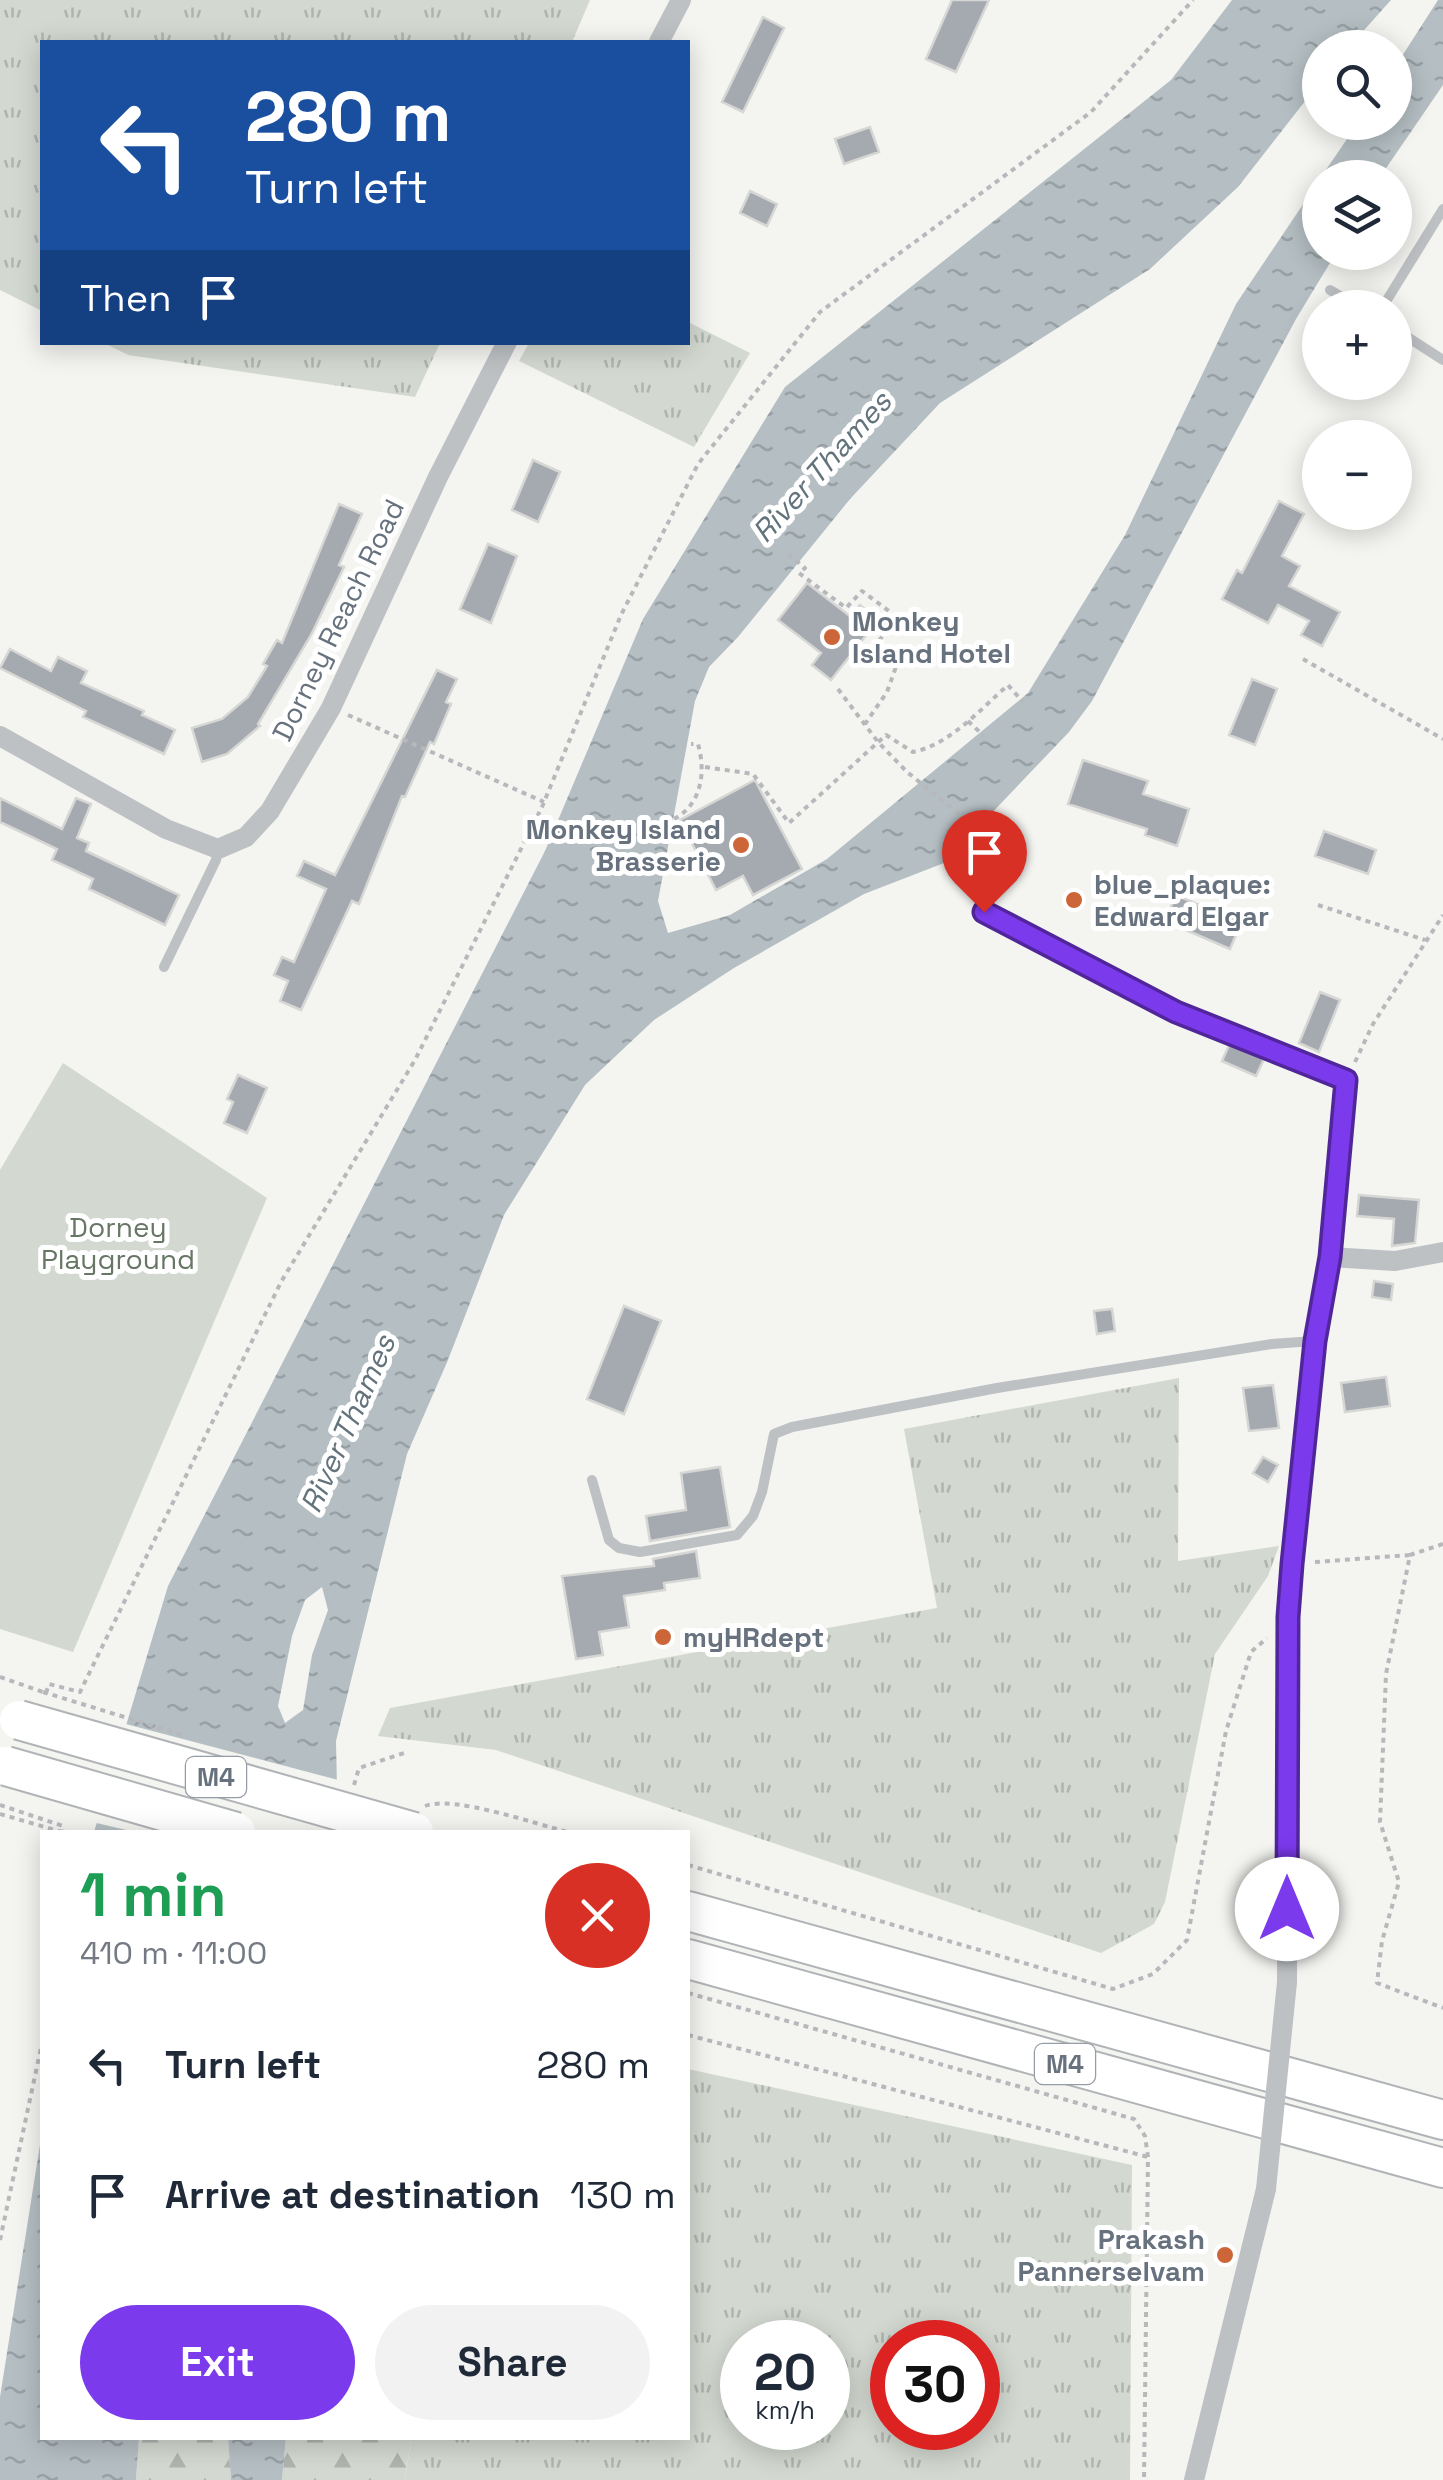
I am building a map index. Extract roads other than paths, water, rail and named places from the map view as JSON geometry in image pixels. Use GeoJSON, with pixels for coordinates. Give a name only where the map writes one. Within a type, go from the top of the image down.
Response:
{"type":"FeatureCollection","features":[{"type":"Feature","properties":{"kind":"highway","name":"M4"},"geometry":{"type":"LineString","coordinates":[[27,1705],[416,1824]]}},
{"type":"Feature","properties":{"kind":"highway","name":"M4"},"geometry":{"type":"LineString","coordinates":[[3,1766],[229,1830]]}},
{"type":"Feature","properties":{"kind":"highway","name":"M4"},"geometry":{"type":"LineString","coordinates":[[690,1912],[1443,2120]]}},
{"type":"Feature","properties":{"kind":"highway","name":"M4"},"geometry":{"type":"LineString","coordinates":[[690,1960],[1443,2168]]}},
{"type":"Feature","properties":{"kind":"street"},"geometry":{"type":"LineString","coordinates":[[661,40],[681,0]]}},
{"type":"Feature","properties":{"kind":"street","name":"Dorney Reach Road"},"geometry":{"type":"LineString","coordinates":[[218,848],[246,837],[270,811],[331,708],[438,477],[504,345]]}},
{"type":"Feature","properties":{"kind":"street"},"geometry":{"type":"LineString","coordinates":[[0,736],[166,829],[218,848]]}},
{"type":"Feature","properties":{"kind":"street"},"geometry":{"type":"LineString","coordinates":[[1194,2480],[1266,2189],[1287,1982],[1288,1617],[1315,1341],[1330,1257],[1346,1080]]}},
{"type":"Feature","properties":{"kind":"street"},"geometry":{"type":"LineString","coordinates":[[1330,1257],[1395,1261],[1443,1252]]}},
{"type":"Feature","properties":{"kind":"lane"},"geometry":{"type":"LineString","coordinates":[[1393,290],[1443,209]]}},
{"type":"Feature","properties":{"kind":"lane"},"geometry":{"type":"LineString","coordinates":[[1412,340],[1443,360]]}},
{"type":"Feature","properties":{"kind":"lane"},"geometry":{"type":"LineString","coordinates":[[164,968],[216,860],[218,848]]}},
{"type":"Feature","properties":{"kind":"lane"},"geometry":{"type":"LineString","coordinates":[[984,912],[1176,1012],[1346,1080]]}},
{"type":"Feature","properties":{"kind":"lane"},"geometry":{"type":"LineString","coordinates":[[592,1480],[609,1540],[619,1548],[640,1552],[737,1535],[753,1516],[762,1492],[774,1434],[792,1427],[1017,1385],[1272,1344],[1315,1341]]}},
{"type":"Feature","properties":{"kind":"water","name":"River Thames"},"geometry":{"type":"Polygon","coordinates":[[[1232,0],[1391,0],[1364,30],[1302,30],[1302,105],[1238,187],[1150,269],[940,403],[850,499],[709,667],[695,701],[658,901],[668,933],[730,915],[827,859],[1028,693],[1125,535],[1236,304],[1302,206],[1302,270],[1326,270],[1314,290],[1302,290],[1302,309],[1092,701],[1069,732],[944,863],[864,894],[734,968],[654,1020],[585,1085],[504,1215],[407,1454],[336,1741],[338,1830],[95,1830],[168,1586],[545,851],[643,619],[785,387],[1171,80],[1232,0]],[[322,1587],[305,1600],[292,1636],[278,1706],[285,1723],[303,1710],[312,1655],[328,1610],[322,1587]]]}},
{"type":"Feature","properties":{"kind":"water"},"geometry":{"type":"Polygon","coordinates":[[[1438,0],[1443,0],[1443,85],[1412,130],[1412,41],[1438,0]]]}},
{"type":"Feature","properties":{"kind":"water"},"geometry":{"type":"Polygon","coordinates":[[[1346,140],[1405,140],[1392,160],[1333,160],[1346,140]]]}},
{"type":"Feature","properties":{"kind":"water"},"geometry":{"type":"Polygon","coordinates":[[[40,2145],[40,2440],[139,2440],[136,2480],[0,2480],[0,2397],[40,2145]]]}},
{"type":"Feature","properties":{"kind":"water"},"geometry":{"type":"Polygon","coordinates":[[[228,2440],[286,2440],[282,2480],[231,2480],[228,2440]]]}},
{"type":"Feature","properties":{"kind":"place","name":"Monkey Island Hotel"},"geometry":{"type":"Point","coordinates":[832,637]}},
{"type":"Feature","properties":{"kind":"place","name":"Monkey Island Brasserie"},"geometry":{"type":"Point","coordinates":[741,845]}},
{"type":"Feature","properties":{"kind":"place","name":"blue_plaque: Edward Elgar"},"geometry":{"type":"Point","coordinates":[1074,900]}},
{"type":"Feature","properties":{"kind":"place","name":"myHRdept"},"geometry":{"type":"Point","coordinates":[663,1637]}},
{"type":"Feature","properties":{"kind":"place","name":"Prakash Pannerselvam"},"geometry":{"type":"Point","coordinates":[1225,2255]}},
{"type":"Feature","properties":{"kind":"park label","name":"Dorney Playground"},"geometry":{"type":"Point","coordinates":[118,1243]}}]}
